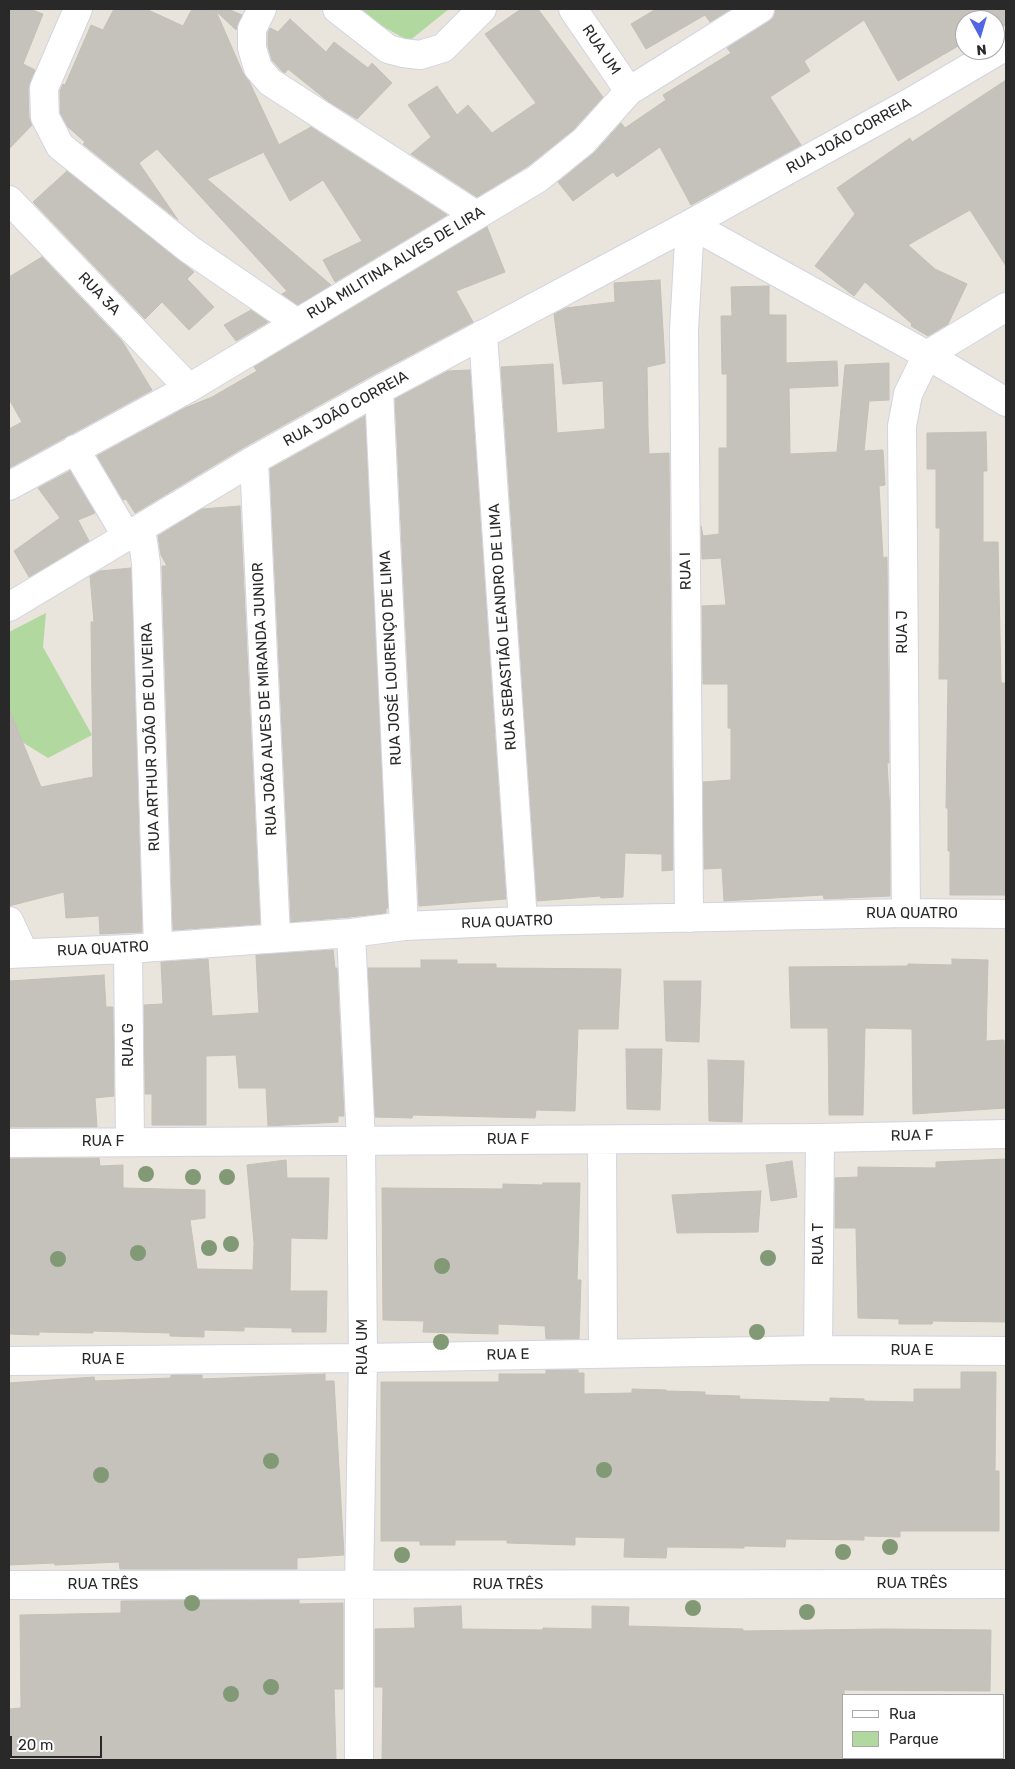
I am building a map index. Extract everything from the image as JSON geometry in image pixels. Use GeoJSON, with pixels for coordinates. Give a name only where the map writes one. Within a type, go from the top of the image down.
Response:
{"type":"FeatureCollection","features":[{"type":"Feature","properties":{"kind":"street"},"geometry":{"type":"LineString","coordinates":[[78,9],[44,88],[45,117],[60,146],[189,249],[297,322]]}},
{"type":"Feature","properties":{"kind":"street"},"geometry":{"type":"LineString","coordinates":[[262,9],[252,29],[252,48],[258,68],[270,82],[476,215]]}},
{"type":"Feature","properties":{"kind":"street"},"geometry":{"type":"LineString","coordinates":[[337,9],[388,49],[403,54],[420,55],[443,48],[482,9]]}},
{"type":"Feature","properties":{"kind":"street","name":"RUA UM"},"geometry":{"type":"LineString","coordinates":[[573,9],[629,91]]}},
{"type":"Feature","properties":{"kind":"street","name":"RUA MILITINA ALVES DE LIRA"},"geometry":{"type":"LineString","coordinates":[[9,486],[189,388],[537,179],[584,141],[629,91],[760,9]]}},
{"type":"Feature","properties":{"kind":"street","name":"RUA JOÃO CORREIA"},"geometry":{"type":"LineString","coordinates":[[9,607],[254,460],[379,390],[690,224],[911,102],[1006,46]]}},
{"type":"Feature","properties":{"kind":"street","name":"RUA 3A"},"geometry":{"type":"LineString","coordinates":[[9,200],[189,388]]}},
{"type":"Feature","properties":{"kind":"street"},"geometry":{"type":"LineString","coordinates":[[690,224],[928,355],[1006,402]]}},
{"type":"Feature","properties":{"kind":"street","name":"RUA I"},"geometry":{"type":"LineString","coordinates":[[689,918],[684,330],[690,224]]}},
{"type":"Feature","properties":{"kind":"street"},"geometry":{"type":"LineString","coordinates":[[928,355],[1006,307]]}},
{"type":"Feature","properties":{"kind":"street","name":"RUA SEBASTIÃO LEANDRO DE LIMA"},"geometry":{"type":"LineString","coordinates":[[483,334],[523,921]]}},
{"type":"Feature","properties":{"kind":"street","name":"RUA J"},"geometry":{"type":"LineString","coordinates":[[906,913],[902,426],[908,394],[928,355]]}},
{"type":"Feature","properties":{"kind":"street","name":"RUA JOSÉ LOURENÇO DE LIMA"},"geometry":{"type":"LineString","coordinates":[[379,390],[404,926]]}},
{"type":"Feature","properties":{"kind":"street"},"geometry":{"type":"LineString","coordinates":[[75,449],[134,532]]}},
{"type":"Feature","properties":{"kind":"street","name":"RUA JOÃO ALVES DE MIRANDA JUNIOR"},"geometry":{"type":"LineString","coordinates":[[254,460],[276,938]]}},
{"type":"Feature","properties":{"kind":"street","name":"RUA ARTHUR JOÃO DE OLIVEIRA"},"geometry":{"type":"LineString","coordinates":[[134,532],[146,563],[158,947]]}},
{"type":"Feature","properties":{"kind":"street","name":"RUA QUATRO"},"geometry":{"type":"LineString","coordinates":[[16,953],[128,949],[351,933],[404,926],[523,921],[906,913],[1006,914]]}},
{"type":"Feature","properties":{"kind":"street"},"geometry":{"type":"LineString","coordinates":[[9,921],[16,953]]}},
{"type":"Feature","properties":{"kind":"street","name":"RUA UM"},"geometry":{"type":"LineString","coordinates":[[351,933],[361,1141],[363,1358],[359,1585],[359,1760]]}},
{"type":"Feature","properties":{"kind":"street","name":"RUA G"},"geometry":{"type":"LineString","coordinates":[[128,949],[130,1142]]}},
{"type":"Feature","properties":{"kind":"street","name":"RUA F"},"geometry":{"type":"LineString","coordinates":[[9,1143],[602,1140],[1006,1134]]}},
{"type":"Feature","properties":{"kind":"street","name":"RUA T"},"geometry":{"type":"LineString","coordinates":[[818,1350],[820,1138]]}},
{"type":"Feature","properties":{"kind":"street"},"geometry":{"type":"LineString","coordinates":[[602,1140],[603,1353]]}},
{"type":"Feature","properties":{"kind":"street","name":"RUA E"},"geometry":{"type":"LineString","coordinates":[[9,1360],[363,1358],[818,1350],[1006,1351]]}},
{"type":"Feature","properties":{"kind":"street","name":"RUA TRÊS"},"geometry":{"type":"LineString","coordinates":[[9,1585],[1006,1584]]}},
{"type":"Feature","properties":{"kind":"green space"},"geometry":{"type":"Polygon","coordinates":[[[359,9],[449,9],[409,41],[375,22],[359,9]]]}},
{"type":"Feature","properties":{"kind":"green space"},"geometry":{"type":"Polygon","coordinates":[[[46,613],[43,647],[92,735],[48,758],[9,734],[9,632],[46,613]]]}},
{"type":"Feature","properties":{"kind":"building"},"geometry":{"type":"Polygon","coordinates":[[[9,9],[30,9],[43,14],[23,64],[35,70],[28,89],[29,118],[32,125],[9,149],[9,9]]]}},
{"type":"Feature","properties":{"kind":"building"},"geometry":{"type":"Polygon","coordinates":[[[114,9],[146,9],[183,26],[192,9],[228,9],[242,15],[236,30],[216,11],[243,73],[249,81],[279,145],[207,179],[331,285],[298,305],[282,294],[287,291],[157,149],[139,163],[178,220],[83,144],[85,142],[68,127],[60,113],[60,91],[63,84],[65,85],[91,25],[103,30],[114,9]]]}},
{"type":"Feature","properties":{"kind":"building"},"geometry":{"type":"Polygon","coordinates":[[[521,9],[538,9],[603,97],[573,130],[528,166],[477,197],[411,154],[431,137],[408,105],[437,86],[457,115],[468,105],[492,133],[536,103],[485,34],[521,9]]]}},
{"type":"Feature","properties":{"kind":"building"},"geometry":{"type":"Polygon","coordinates":[[[656,9],[731,9],[710,22],[705,15],[646,49],[631,24],[656,9]]]}},
{"type":"Feature","properties":{"kind":"building"},"geometry":{"type":"Polygon","coordinates":[[[776,9],[1006,9],[1006,25],[1005,10],[955,10],[955,48],[898,81],[864,20],[804,61],[810,71],[770,97],[801,145],[691,205],[660,147],[617,177],[613,172],[573,201],[558,182],[594,153],[621,123],[625,128],[666,100],[663,95],[731,53],[727,48],[774,17],[776,9]]]}},
{"type":"Feature","properties":{"kind":"building"},"geometry":{"type":"Polygon","coordinates":[[[290,19],[326,52],[334,42],[368,68],[372,63],[392,83],[357,119],[329,102],[288,69],[285,73],[282,71],[272,60],[268,46],[270,28],[278,32],[290,19]]]}},
{"type":"Feature","properties":{"kind":"building"},"geometry":{"type":"Polygon","coordinates":[[[1006,80],[1006,266],[970,210],[908,245],[935,269],[967,284],[948,324],[928,336],[911,326],[912,324],[865,282],[854,296],[815,266],[855,214],[837,188],[910,138],[912,142],[1006,80]]]}},
{"type":"Feature","properties":{"kind":"building"},"geometry":{"type":"Polygon","coordinates":[[[311,127],[447,215],[335,282],[323,260],[362,241],[323,180],[290,201],[264,153],[311,127]]]}},
{"type":"Feature","properties":{"kind":"building"},"geometry":{"type":"Polygon","coordinates":[[[67,171],[194,272],[187,279],[214,307],[189,330],[162,302],[145,319],[33,202],[67,171]]]}},
{"type":"Feature","properties":{"kind":"building"},"geometry":{"type":"Polygon","coordinates":[[[487,227],[505,272],[456,291],[473,322],[371,376],[246,446],[135,513],[126,499],[123,500],[97,456],[185,408],[212,397],[257,371],[254,367],[487,227]]]}},
{"type":"Feature","properties":{"kind":"building"},"geometry":{"type":"Polygon","coordinates":[[[42,257],[122,341],[152,390],[9,468],[9,429],[22,422],[9,399],[9,277],[42,257]]]}},
{"type":"Feature","properties":{"kind":"building"},"geometry":{"type":"Polygon","coordinates":[[[660,280],[665,363],[647,367],[648,428],[649,454],[669,453],[673,870],[662,871],[662,854],[625,853],[623,897],[601,898],[600,896],[537,901],[501,367],[553,364],[557,433],[605,429],[603,381],[563,384],[554,314],[566,308],[615,302],[614,283],[660,280]]]}},
{"type":"Feature","properties":{"kind":"building"},"geometry":{"type":"Polygon","coordinates":[[[769,286],[769,315],[786,315],[786,363],[837,361],[838,386],[789,388],[790,454],[837,452],[845,365],[889,363],[889,400],[869,401],[864,451],[883,450],[885,485],[879,486],[883,558],[887,557],[889,763],[887,763],[890,812],[890,896],[824,899],[823,895],[724,901],[722,868],[704,869],[703,782],[731,780],[731,728],[728,728],[728,684],[703,684],[702,606],[726,605],[721,558],[702,559],[701,526],[703,536],[719,534],[719,448],[727,448],[727,374],[722,374],[721,316],[732,316],[731,287],[769,286]]]}},
{"type":"Feature","properties":{"kind":"building"},"geometry":{"type":"Polygon","coordinates":[[[251,310],[268,322],[236,341],[224,325],[251,310]]]}},
{"type":"Feature","properties":{"kind":"building"},"geometry":{"type":"Polygon","coordinates":[[[470,370],[506,899],[419,906],[395,399],[448,371],[470,370]]]}},
{"type":"Feature","properties":{"kind":"building"},"geometry":{"type":"Polygon","coordinates":[[[365,416],[388,908],[386,908],[386,913],[291,922],[270,469],[365,416]]]}},
{"type":"Feature","properties":{"kind":"building"},"geometry":{"type":"Polygon","coordinates":[[[986,432],[987,471],[983,471],[983,542],[998,542],[1001,683],[1006,683],[1006,895],[950,895],[950,851],[948,851],[948,808],[946,808],[948,679],[939,679],[940,528],[936,528],[936,469],[927,469],[927,433],[986,432]]]}},
{"type":"Feature","properties":{"kind":"building"},"geometry":{"type":"Polygon","coordinates":[[[70,471],[95,513],[78,520],[89,541],[29,577],[14,551],[60,518],[38,488],[70,471]]]}},
{"type":"Feature","properties":{"kind":"building"},"geometry":{"type":"Polygon","coordinates":[[[240,506],[260,924],[173,930],[162,566],[167,566],[161,555],[158,536],[202,509],[240,506]]]}},
{"type":"Feature","properties":{"kind":"building"},"geometry":{"type":"Polygon","coordinates":[[[131,568],[142,932],[100,934],[99,916],[66,918],[64,892],[9,906],[9,709],[41,787],[93,777],[91,622],[94,622],[90,576],[100,571],[131,568]]]}},
{"type":"Feature","properties":{"kind":"building"},"geometry":{"type":"Polygon","coordinates":[[[333,950],[335,968],[337,968],[344,1116],[338,1116],[338,1122],[268,1126],[266,1088],[239,1088],[236,1055],[206,1056],[206,1125],[152,1125],[152,1094],[145,1094],[144,1005],[163,1004],[161,962],[208,959],[212,1016],[259,1013],[256,955],[333,950]]]}},
{"type":"Feature","properties":{"kind":"building"},"geometry":{"type":"Polygon","coordinates":[[[952,959],[988,960],[986,1041],[1004,1040],[1006,1108],[913,1114],[912,1029],[865,1028],[863,1115],[829,1115],[828,1028],[791,1028],[789,967],[908,966],[908,964],[952,965],[952,959]]]}},
{"type":"Feature","properties":{"kind":"building"},"geometry":{"type":"Polygon","coordinates":[[[421,960],[457,960],[457,964],[496,964],[496,968],[621,969],[618,1029],[578,1029],[575,1111],[536,1110],[535,1118],[413,1115],[412,1118],[375,1117],[368,968],[421,968],[421,960]]]}},
{"type":"Feature","properties":{"kind":"building"},"geometry":{"type":"Polygon","coordinates":[[[104,975],[106,1007],[113,1007],[114,1096],[95,1098],[97,1127],[9,1127],[9,981],[104,975]]]}},
{"type":"Feature","properties":{"kind":"building"},"geometry":{"type":"Polygon","coordinates":[[[664,981],[701,981],[699,1042],[666,1041],[664,981]]]}},
{"type":"Feature","properties":{"kind":"building"},"geometry":{"type":"Polygon","coordinates":[[[626,1049],[662,1049],[660,1110],[627,1109],[626,1049]]]}},
{"type":"Feature","properties":{"kind":"building"},"geometry":{"type":"Polygon","coordinates":[[[708,1060],[744,1061],[742,1122],[709,1121],[708,1060]]]}},
{"type":"Feature","properties":{"kind":"building"},"geometry":{"type":"Polygon","coordinates":[[[99,1158],[100,1166],[123,1165],[123,1188],[205,1190],[205,1218],[190,1220],[197,1269],[253,1270],[254,1243],[247,1165],[286,1160],[287,1178],[329,1178],[327,1239],[291,1238],[290,1291],[327,1291],[326,1332],[292,1332],[292,1328],[244,1327],[244,1331],[204,1330],[204,1337],[170,1336],[170,1333],[93,1331],[93,1333],[39,1332],[39,1335],[9,1334],[9,1159],[99,1158]]]}},
{"type":"Feature","properties":{"kind":"building"},"geometry":{"type":"Polygon","coordinates":[[[1006,1159],[1006,1322],[933,1321],[932,1324],[899,1324],[899,1319],[858,1318],[856,1228],[835,1228],[835,1178],[858,1177],[858,1167],[936,1168],[936,1162],[1006,1159]]]}},
{"type":"Feature","properties":{"kind":"building"},"geometry":{"type":"Polygon","coordinates":[[[792,1161],[797,1197],[771,1201],[766,1165],[792,1161]]]}},
{"type":"Feature","properties":{"kind":"building"},"geometry":{"type":"Polygon","coordinates":[[[543,1183],[580,1183],[577,1280],[581,1280],[579,1339],[546,1339],[545,1326],[498,1324],[498,1334],[423,1332],[424,1321],[383,1320],[382,1188],[503,1189],[503,1184],[543,1185],[543,1183]]]}},
{"type":"Feature","properties":{"kind":"building"},"geometry":{"type":"Polygon","coordinates":[[[761,1191],[758,1232],[677,1233],[672,1195],[761,1191]]]}},
{"type":"Feature","properties":{"kind":"building"},"geometry":{"type":"Polygon","coordinates":[[[546,1370],[578,1370],[578,1373],[584,1373],[584,1394],[632,1393],[632,1389],[666,1390],[705,1392],[705,1395],[740,1396],[739,1399],[830,1402],[830,1398],[914,1402],[914,1389],[961,1389],[961,1372],[996,1372],[995,1471],[999,1471],[999,1531],[900,1531],[900,1537],[864,1536],[864,1540],[786,1539],[785,1547],[667,1547],[666,1558],[624,1557],[625,1538],[575,1537],[575,1545],[507,1543],[507,1540],[455,1540],[455,1545],[420,1545],[420,1541],[381,1541],[381,1382],[499,1382],[499,1374],[546,1374],[546,1370]]]}},
{"type":"Feature","properties":{"kind":"building"},"geometry":{"type":"Polygon","coordinates":[[[325,1374],[325,1381],[334,1381],[344,1555],[297,1558],[297,1569],[120,1569],[119,1562],[9,1565],[9,1383],[94,1377],[95,1381],[171,1378],[171,1375],[202,1375],[202,1379],[325,1374]]]}},
{"type":"Feature","properties":{"kind":"building"},"geometry":{"type":"Polygon","coordinates":[[[299,1600],[299,1604],[343,1603],[343,1689],[334,1689],[336,1760],[9,1760],[9,1709],[21,1708],[20,1615],[121,1613],[121,1601],[299,1600]]]}},
{"type":"Feature","properties":{"kind":"building"},"geometry":{"type":"Polygon","coordinates":[[[461,1606],[462,1629],[592,1629],[592,1606],[629,1607],[628,1626],[743,1629],[743,1631],[991,1630],[990,1691],[844,1690],[844,1694],[842,1694],[842,1759],[844,1760],[382,1760],[383,1687],[375,1687],[375,1629],[415,1628],[414,1608],[461,1606]]]}}]}
